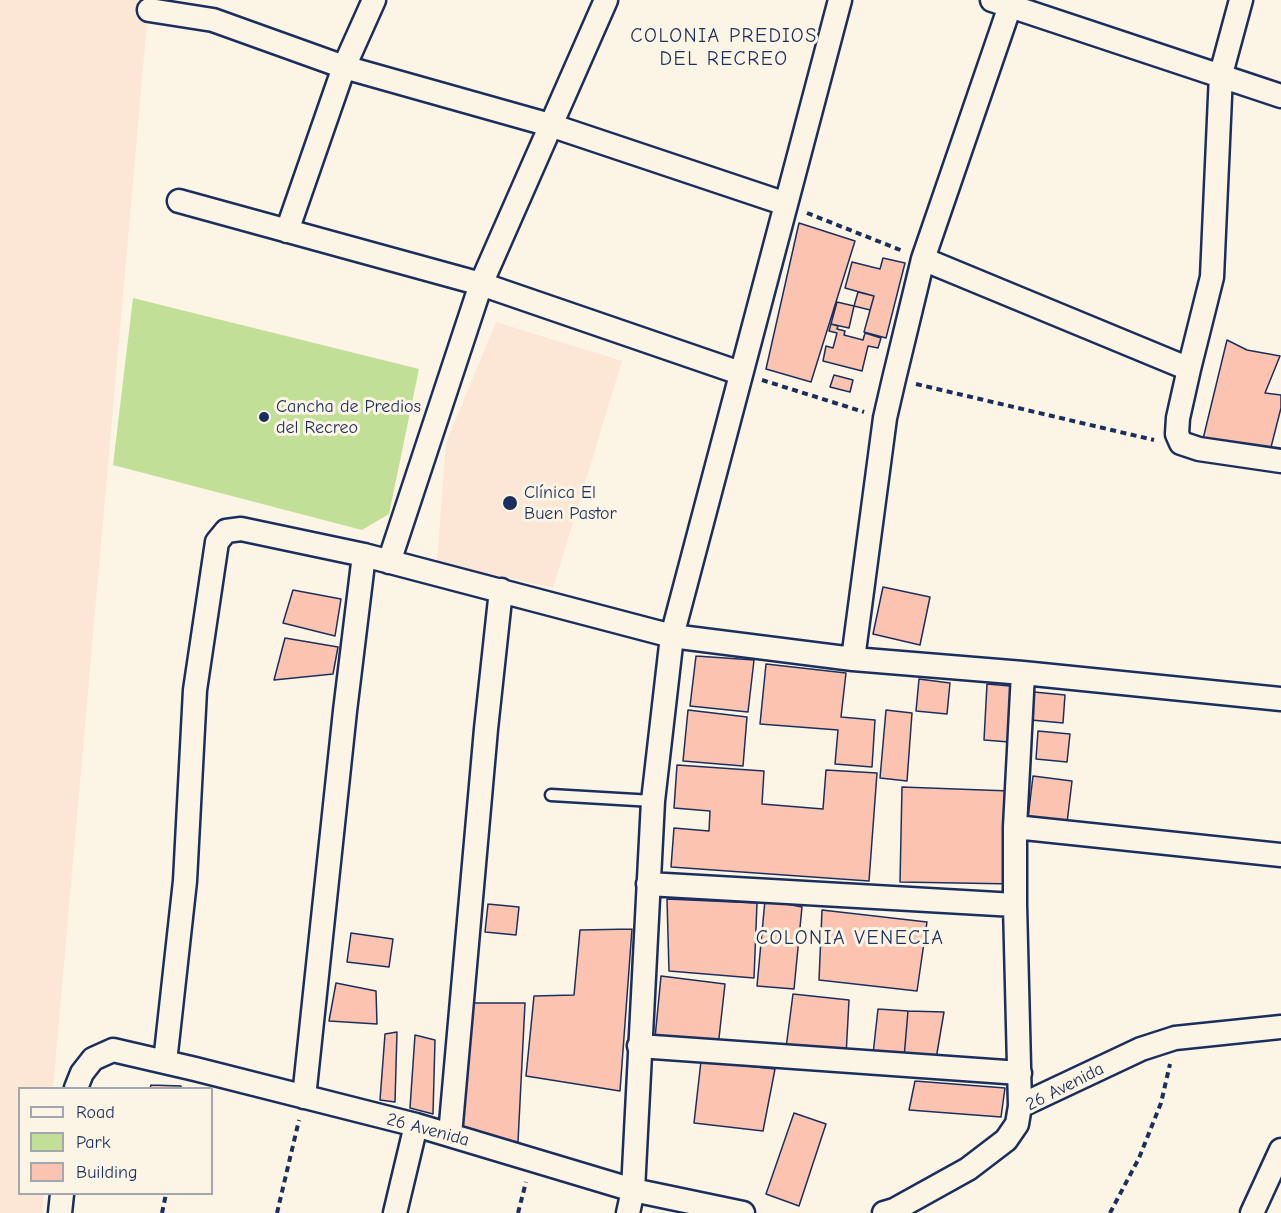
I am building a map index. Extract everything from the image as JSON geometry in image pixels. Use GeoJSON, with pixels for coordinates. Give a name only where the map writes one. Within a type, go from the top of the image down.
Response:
{"type":"FeatureCollection","features":[{"type":"Feature","properties":{"kind":"street"},"geometry":{"type":"LineString","coordinates":[[287,231],[344,67],[374,0]]}},
{"type":"Feature","properties":{"kind":"street"},"geometry":{"type":"LineString","coordinates":[[389,562],[481,284],[606,0]]}},
{"type":"Feature","properties":{"kind":"street"},"geometry":{"type":"LineString","coordinates":[[628,1213],[633,1190],[653,801],[672,636],[840,0]]}},
{"type":"Feature","properties":{"kind":"street"},"geometry":{"type":"LineString","coordinates":[[1242,0],[1221,74],[1212,277],[1178,418],[1177,434],[1181,443],[1199,449],[1281,461]]}},
{"type":"Feature","properties":{"kind":"street"},"geometry":{"type":"LineString","coordinates":[[853,660],[885,418],[894,379],[923,259],[1005,2],[1281,96]]}},
{"type":"Feature","properties":{"kind":"street"},"geometry":{"type":"LineString","coordinates":[[149,10],[214,10],[344,67],[550,125],[786,204]]}},
{"type":"Feature","properties":{"kind":"street"},"geometry":{"type":"LineString","coordinates":[[180,201],[481,284],[740,373]]}},
{"type":"Feature","properties":{"kind":"street"},"geometry":{"type":"LineString","coordinates":[[923,259],[1189,369]]}},
{"type":"Feature","properties":{"kind":"street"},"geometry":{"type":"LineString","coordinates":[[165,1062],[185,881],[195,690],[217,542],[226,531],[241,528],[363,555],[672,636],[853,660],[1023,673],[1281,699]]}},
{"type":"Feature","properties":{"kind":"street"},"geometry":{"type":"LineString","coordinates":[[304,1097],[363,555]]}},
{"type":"Feature","properties":{"kind":"street"},"geometry":{"type":"LineString","coordinates":[[450,1135],[486,729],[501,590]]}},
{"type":"Feature","properties":{"kind":"street"},"geometry":{"type":"LineString","coordinates":[[1020,1106],[1015,827],[1023,673]]}},
{"type":"Feature","properties":{"kind":"street"},"geometry":{"type":"LineString","coordinates":[[1015,827],[1281,855]]}},
{"type":"Feature","properties":{"kind":"street"},"geometry":{"type":"LineString","coordinates":[[648,884],[1015,905]]}},
{"type":"Feature","properties":{"kind":"street","name":"26 Avenida"},"geometry":{"type":"LineString","coordinates":[[884,1213],[894,1210],[968,1169],[1006,1140],[1017,1124],[1020,1106],[1141,1049],[1175,1038],[1281,1027]]}},
{"type":"Feature","properties":{"kind":"street"},"geometry":{"type":"LineString","coordinates":[[639,1046],[1020,1073]]}},
{"type":"Feature","properties":{"kind":"street","name":"26 Avenida"},"geometry":{"type":"LineString","coordinates":[[77,1087],[82,1072],[93,1059],[112,1050],[416,1125],[633,1190],[743,1213]]}},
{"type":"Feature","properties":{"kind":"street"},"geometry":{"type":"LineString","coordinates":[[395,1213],[416,1125]]}},
{"type":"Feature","properties":{"kind":"street"},"geometry":{"type":"LineString","coordinates":[[1252,1213],[1281,1150]]}},
{"type":"Feature","properties":{"kind":"street"},"geometry":{"type":"LineString","coordinates":[[60,1213],[62,1195]]}},
{"type":"Feature","properties":{"kind":"lane"},"geometry":{"type":"LineString","coordinates":[[550,795],[653,801]]}},
{"type":"Feature","properties":{"kind":"path"},"geometry":{"type":"LineString","coordinates":[[786,204],[923,259]]}},
{"type":"Feature","properties":{"kind":"path"},"geometry":{"type":"LineString","coordinates":[[740,373],[885,418]]}},
{"type":"Feature","properties":{"kind":"path"},"geometry":{"type":"LineString","coordinates":[[894,379],[1173,445],[1181,443]]}},
{"type":"Feature","properties":{"kind":"path"},"geometry":{"type":"LineString","coordinates":[[1110,1213],[1139,1158],[1161,1103],[1175,1038]]}},
{"type":"Feature","properties":{"kind":"path"},"geometry":{"type":"LineString","coordinates":[[278,1213],[304,1097]]}},
{"type":"Feature","properties":{"kind":"path"},"geometry":{"type":"LineString","coordinates":[[518,1213],[532,1159]]}},
{"type":"Feature","properties":{"kind":"path"},"geometry":{"type":"LineString","coordinates":[[162,1213],[166,1195]]}},
{"type":"Feature","properties":{"kind":"shaded area"},"geometry":{"type":"Polygon","coordinates":[[[0,0],[149,0],[53,1087],[18,1087],[18,1195],[44,1195],[42,1213],[0,1213],[0,0]]]}},
{"type":"Feature","properties":{"kind":"shaded area","name":"Clínica El Buen Pastor"},"geometry":{"type":"Polygon","coordinates":[[[496,322],[622,361],[553,588],[437,562],[446,443],[496,322]]]}},
{"type":"Feature","properties":{"kind":"green space","name":"Cancha de Predios del Recreo"},"geometry":{"type":"Polygon","coordinates":[[[133,298],[419,369],[389,514],[362,530],[113,465],[133,298]]]}},
{"type":"Feature","properties":{"kind":"building"},"geometry":{"type":"Polygon","coordinates":[[[799,223],[855,241],[811,382],[766,369],[799,223]]]}},
{"type":"Feature","properties":{"kind":"building"},"geometry":{"type":"Polygon","coordinates":[[[883,258],[905,263],[886,338],[864,332],[874,296],[845,288],[852,262],[880,269],[883,258]]]}},
{"type":"Feature","properties":{"kind":"building"},"geometry":{"type":"Polygon","coordinates":[[[858,292],[874,296],[870,310],[854,306],[858,292]]]}},
{"type":"Feature","properties":{"kind":"building"},"geometry":{"type":"Polygon","coordinates":[[[837,302],[854,306],[849,328],[831,324],[837,302]]]}},
{"type":"Feature","properties":{"kind":"building"},"geometry":{"type":"Polygon","coordinates":[[[831,324],[845,331],[844,335],[863,340],[865,333],[881,338],[878,348],[868,346],[862,371],[823,361],[826,346],[833,348],[837,333],[829,331],[831,324]]]}},
{"type":"Feature","properties":{"kind":"building"},"geometry":{"type":"Polygon","coordinates":[[[1227,340],[1247,350],[1280,356],[1265,393],[1281,395],[1281,408],[1269,455],[1203,439],[1227,340]]]}},
{"type":"Feature","properties":{"kind":"building"},"geometry":{"type":"Polygon","coordinates":[[[834,375],[853,380],[850,392],[830,387],[834,375]]]}},
{"type":"Feature","properties":{"kind":"building"},"geometry":{"type":"Polygon","coordinates":[[[883,587],[930,597],[920,645],[873,634],[883,587]]]}},
{"type":"Feature","properties":{"kind":"building"},"geometry":{"type":"Polygon","coordinates":[[[293,590],[341,599],[335,636],[283,623],[293,590]]]}},
{"type":"Feature","properties":{"kind":"building"},"geometry":{"type":"Polygon","coordinates":[[[285,638],[338,647],[333,674],[274,680],[285,638]]]}},
{"type":"Feature","properties":{"kind":"building"},"geometry":{"type":"Polygon","coordinates":[[[696,656],[754,660],[748,712],[690,706],[696,656]]]}},
{"type":"Feature","properties":{"kind":"building"},"geometry":{"type":"Polygon","coordinates":[[[766,664],[846,673],[841,717],[875,720],[872,767],[835,764],[838,730],[760,724],[766,664]]]}},
{"type":"Feature","properties":{"kind":"building"},"geometry":{"type":"Polygon","coordinates":[[[919,679],[950,683],[947,714],[916,711],[919,679]]]}},
{"type":"Feature","properties":{"kind":"building"},"geometry":{"type":"Polygon","coordinates":[[[987,684],[1010,686],[1009,742],[984,740],[987,684]]]}},
{"type":"Feature","properties":{"kind":"building"},"geometry":{"type":"Polygon","coordinates":[[[1034,692],[1065,695],[1063,723],[1031,720],[1034,692]]]}},
{"type":"Feature","properties":{"kind":"building"},"geometry":{"type":"Polygon","coordinates":[[[688,710],[747,717],[743,766],[683,761],[688,710]]]}},
{"type":"Feature","properties":{"kind":"building"},"geometry":{"type":"Polygon","coordinates":[[[886,710],[912,713],[907,781],[880,778],[886,710]]]}},
{"type":"Feature","properties":{"kind":"building"},"geometry":{"type":"Polygon","coordinates":[[[1038,731],[1070,734],[1067,762],[1036,759],[1038,731]]]}},
{"type":"Feature","properties":{"kind":"building"},"geometry":{"type":"Polygon","coordinates":[[[677,765],[764,771],[762,804],[823,809],[826,770],[877,773],[869,881],[671,867],[674,828],[709,831],[710,811],[674,808],[677,765]]]}},
{"type":"Feature","properties":{"kind":"building"},"geometry":{"type":"Polygon","coordinates":[[[1033,776],[1072,781],[1067,823],[1028,818],[1033,776]]]}},
{"type":"Feature","properties":{"kind":"building"},"geometry":{"type":"Polygon","coordinates":[[[902,787],[1010,791],[1015,884],[900,882],[902,787]]]}},
{"type":"Feature","properties":{"kind":"building"},"geometry":{"type":"Polygon","coordinates":[[[667,899],[757,903],[754,978],[669,971],[667,899]]]}},
{"type":"Feature","properties":{"kind":"building"},"geometry":{"type":"Polygon","coordinates":[[[765,900],[802,907],[794,989],[757,986],[765,900]]]}},
{"type":"Feature","properties":{"kind":"building"},"geometry":{"type":"Polygon","coordinates":[[[488,904],[519,907],[516,935],[485,932],[488,904]]]}},
{"type":"Feature","properties":{"kind":"building"},"geometry":{"type":"Polygon","coordinates":[[[822,910],[927,922],[917,991],[819,980],[822,910]]]}},
{"type":"Feature","properties":{"kind":"building"},"geometry":{"type":"Polygon","coordinates":[[[632,929],[620,1091],[526,1076],[534,996],[574,995],[580,930],[632,929]]]}},
{"type":"Feature","properties":{"kind":"building"},"geometry":{"type":"Polygon","coordinates":[[[351,933],[393,939],[389,967],[347,962],[351,933]]]}},
{"type":"Feature","properties":{"kind":"building"},"geometry":{"type":"Polygon","coordinates":[[[661,976],[725,984],[718,1047],[655,1038],[661,976]]]}},
{"type":"Feature","properties":{"kind":"building"},"geometry":{"type":"Polygon","coordinates":[[[336,983],[376,991],[377,1024],[329,1021],[336,983]]]}},
{"type":"Feature","properties":{"kind":"building"},"geometry":{"type":"Polygon","coordinates":[[[793,994],[849,1000],[846,1056],[786,1048],[793,994]]]}},
{"type":"Feature","properties":{"kind":"building"},"geometry":{"type":"Polygon","coordinates":[[[473,1003],[525,1003],[518,1142],[462,1131],[473,1003]]]}},
{"type":"Feature","properties":{"kind":"building"},"geometry":{"type":"Polygon","coordinates":[[[878,1009],[908,1011],[904,1058],[873,1054],[878,1009]]]}},
{"type":"Feature","properties":{"kind":"building"},"geometry":{"type":"Polygon","coordinates":[[[908,1011],[944,1012],[936,1059],[904,1058],[908,1011]]]}},
{"type":"Feature","properties":{"kind":"building"},"geometry":{"type":"Polygon","coordinates":[[[397,1032],[395,1102],[380,1100],[385,1034],[397,1032]]]}},
{"type":"Feature","properties":{"kind":"building"},"geometry":{"type":"Polygon","coordinates":[[[415,1035],[435,1040],[433,1114],[410,1108],[415,1035]]]}},
{"type":"Feature","properties":{"kind":"building"},"geometry":{"type":"Polygon","coordinates":[[[701,1061],[775,1069],[763,1131],[694,1123],[701,1061]]]}},
{"type":"Feature","properties":{"kind":"building"},"geometry":{"type":"Polygon","coordinates":[[[915,1081],[1005,1088],[1001,1117],[909,1110],[915,1081]]]}},
{"type":"Feature","properties":{"kind":"building"},"geometry":{"type":"Polygon","coordinates":[[[151,1085],[181,1086],[181,1087],[150,1087],[151,1085]]]}},
{"type":"Feature","properties":{"kind":"building"},"geometry":{"type":"Polygon","coordinates":[[[794,1113],[826,1124],[799,1206],[766,1194],[794,1113]]]}},
{"type":"Feature","properties":{"kind":"place","name":"Cancha de Predios del Recreo"},"geometry":{"type":"Point","coordinates":[264,417]}},
{"type":"Feature","properties":{"kind":"place","name":"Clínica El Buen Pastor"},"geometry":{"type":"Point","coordinates":[510,503]}},
{"type":"Feature","properties":{"kind":"district","name":"COLONIA PREDIOS DEL RECREO"},"geometry":{"type":"Point","coordinates":[724,48]}},
{"type":"Feature","properties":{"kind":"district","name":"COLONIA VENECIA"},"geometry":{"type":"Point","coordinates":[850,938]}}]}
